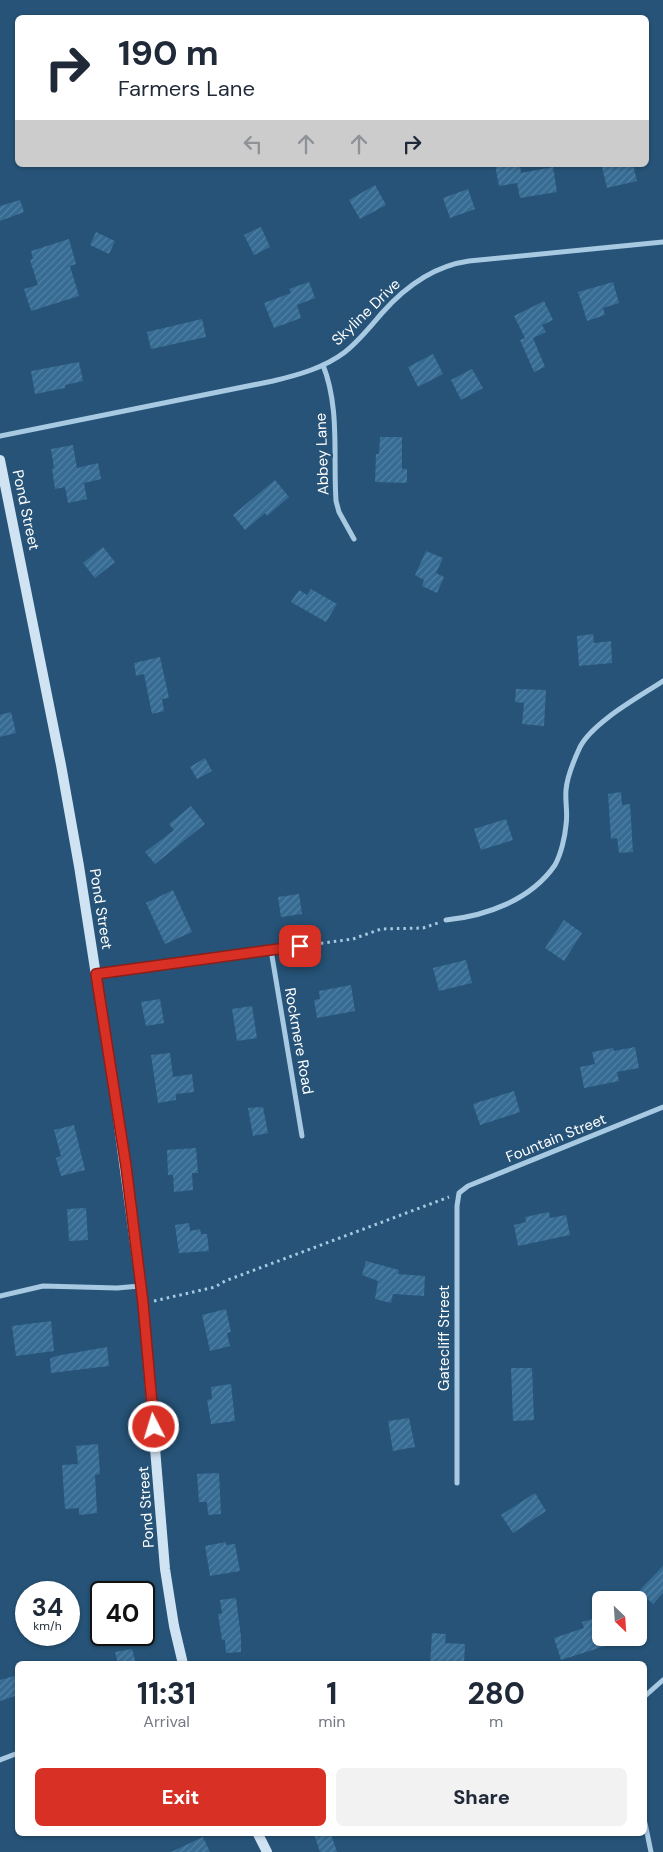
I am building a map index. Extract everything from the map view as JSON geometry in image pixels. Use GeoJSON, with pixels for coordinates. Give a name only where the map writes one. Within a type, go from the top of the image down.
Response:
{"type":"FeatureCollection","features":[{"type":"Feature","properties":{"kind":"street","name":"Skyline Drive"},"geometry":{"type":"LineString","coordinates":[[0,436],[295,376],[335,359],[360,339],[407,288],[449,264],[663,242]]}},
{"type":"Feature","properties":{"kind":"street","name":"Abbey Lane"},"geometry":{"type":"LineString","coordinates":[[323,364],[331,390],[336,501],[339,512],[354,539]]}},
{"type":"Feature","properties":{"kind":"street","name":"Pond Street"},"geometry":{"type":"LineString","coordinates":[[0,460],[61,764],[124,1158],[143,1303],[165,1569],[174,1626],[182,1661]]}},
{"type":"Feature","properties":{"kind":"street"},"geometry":{"type":"LineString","coordinates":[[446,920],[490,912],[509,903],[542,881],[556,863],[561,848],[566,824],[566,789],[572,765],[581,745],[605,720],[663,681]]}},
{"type":"Feature","properties":{"kind":"street"},"geometry":{"type":"LineString","coordinates":[[96,974],[300,946]]}},
{"type":"Feature","properties":{"kind":"street","name":"Rockmere Road"},"geometry":{"type":"LineString","coordinates":[[271,950],[302,1136]]}},
{"type":"Feature","properties":{"kind":"street","name":"Fountain Street"},"geometry":{"type":"LineString","coordinates":[[459,1193],[468,1186],[663,1107]]}},
{"type":"Feature","properties":{"kind":"street","name":"Gatecliff Street"},"geometry":{"type":"LineString","coordinates":[[457,1483],[457,1206],[459,1193]]}},
{"type":"Feature","properties":{"kind":"street"},"geometry":{"type":"LineString","coordinates":[[0,1296],[43,1286],[117,1288],[141,1286]]}},
{"type":"Feature","properties":{"kind":"street"},"geometry":{"type":"LineString","coordinates":[[647,1694],[663,1680]]}},
{"type":"Feature","properties":{"kind":"street"},"geometry":{"type":"LineString","coordinates":[[0,1760],[15,1754]]}},
{"type":"Feature","properties":{"kind":"street"},"geometry":{"type":"LineString","coordinates":[[647,1835],[650,1852]]}},
{"type":"Feature","properties":{"kind":"street"},"geometry":{"type":"LineString","coordinates":[[259,1836],[267,1852]]}},
{"type":"Feature","properties":{"kind":"path"},"geometry":{"type":"LineString","coordinates":[[300,946],[353,939],[380,929],[423,928],[446,920]]}},
{"type":"Feature","properties":{"kind":"path"},"geometry":{"type":"LineString","coordinates":[[143,1303],[215,1287],[225,1281],[459,1193]]}},
{"type":"Feature","properties":{"kind":"building"},"geometry":{"type":"Polygon","coordinates":[[[495,167],[520,167],[521,173],[553,167],[557,192],[520,198],[517,183],[499,186],[495,167]]]}},
{"type":"Feature","properties":{"kind":"building"},"geometry":{"type":"Polygon","coordinates":[[[602,167],[634,167],[637,181],[607,188],[602,167]]]}},
{"type":"Feature","properties":{"kind":"building"},"geometry":{"type":"Polygon","coordinates":[[[375,185],[386,205],[360,219],[349,200],[375,185]]]}},
{"type":"Feature","properties":{"kind":"building"},"geometry":{"type":"Polygon","coordinates":[[[468,189],[475,209],[450,218],[443,198],[468,189]]]}},
{"type":"Feature","properties":{"kind":"building"},"geometry":{"type":"Polygon","coordinates":[[[20,200],[24,212],[0,221],[0,206],[20,200]]]}},
{"type":"Feature","properties":{"kind":"building"},"geometry":{"type":"Polygon","coordinates":[[[261,227],[270,247],[254,255],[244,235],[261,227]]]}},
{"type":"Feature","properties":{"kind":"building"},"geometry":{"type":"Polygon","coordinates":[[[96,232],[115,241],[109,254],[90,245],[96,232]]]}},
{"type":"Feature","properties":{"kind":"building"},"geometry":{"type":"Polygon","coordinates":[[[69,239],[76,264],[70,266],[79,296],[31,311],[24,289],[38,285],[30,260],[33,259],[31,251],[69,239]]]}},
{"type":"Feature","properties":{"kind":"building"},"geometry":{"type":"Polygon","coordinates":[[[309,282],[315,298],[297,305],[301,318],[274,328],[264,303],[291,293],[289,289],[309,282]]]}},
{"type":"Feature","properties":{"kind":"building"},"geometry":{"type":"Polygon","coordinates":[[[613,282],[619,303],[603,308],[605,315],[587,321],[578,292],[613,282]]]}},
{"type":"Feature","properties":{"kind":"building"},"geometry":{"type":"Polygon","coordinates":[[[544,301],[553,320],[542,325],[546,332],[533,338],[545,367],[534,372],[520,340],[525,338],[514,316],[544,301]]]}},
{"type":"Feature","properties":{"kind":"building"},"geometry":{"type":"Polygon","coordinates":[[[202,319],[206,337],[151,349],[147,332],[202,319]]]}},
{"type":"Feature","properties":{"kind":"building"},"geometry":{"type":"Polygon","coordinates":[[[433,354],[443,374],[418,387],[408,367],[433,354]]]}},
{"type":"Feature","properties":{"kind":"building"},"geometry":{"type":"Polygon","coordinates":[[[79,362],[83,381],[65,385],[65,388],[35,394],[31,371],[79,362]]]}},
{"type":"Feature","properties":{"kind":"building"},"geometry":{"type":"Polygon","coordinates":[[[472,369],[483,388],[461,400],[451,380],[472,369]]]}},
{"type":"Feature","properties":{"kind":"building"},"geometry":{"type":"Polygon","coordinates":[[[380,437],[402,437],[402,469],[407,469],[407,483],[375,482],[376,454],[379,454],[380,437]]]}},
{"type":"Feature","properties":{"kind":"building"},"geometry":{"type":"Polygon","coordinates":[[[73,445],[77,468],[98,463],[101,479],[84,483],[87,499],[68,503],[65,487],[55,489],[51,449],[73,445]]]}},
{"type":"Feature","properties":{"kind":"building"},"geometry":{"type":"Polygon","coordinates":[[[275,480],[289,497],[267,516],[265,513],[245,530],[233,515],[275,480]]]}},
{"type":"Feature","properties":{"kind":"building"},"geometry":{"type":"Polygon","coordinates":[[[103,547],[115,562],[95,578],[83,563],[103,547]]]}},
{"type":"Feature","properties":{"kind":"building"},"geometry":{"type":"Polygon","coordinates":[[[426,551],[443,558],[436,573],[444,577],[437,593],[422,586],[424,580],[415,575],[426,551]]]}},
{"type":"Feature","properties":{"kind":"building"},"geometry":{"type":"Polygon","coordinates":[[[311,589],[337,604],[326,622],[291,602],[299,590],[307,595],[311,589]]]}},
{"type":"Feature","properties":{"kind":"building"},"geometry":{"type":"Polygon","coordinates":[[[593,634],[594,643],[611,641],[612,663],[579,666],[577,636],[593,634]]]}},
{"type":"Feature","properties":{"kind":"building"},"geometry":{"type":"Polygon","coordinates":[[[160,657],[169,698],[162,699],[164,711],[152,714],[144,674],[136,676],[134,663],[160,657]]]}},
{"type":"Feature","properties":{"kind":"building"},"geometry":{"type":"Polygon","coordinates":[[[516,689],[546,690],[544,726],[522,724],[524,703],[515,702],[516,689]]]}},
{"type":"Feature","properties":{"kind":"building"},"geometry":{"type":"Polygon","coordinates":[[[11,712],[16,733],[0,737],[0,715],[11,712]]]}},
{"type":"Feature","properties":{"kind":"building"},"geometry":{"type":"Polygon","coordinates":[[[205,758],[212,771],[197,779],[190,767],[205,758]]]}},
{"type":"Feature","properties":{"kind":"building"},"geometry":{"type":"Polygon","coordinates":[[[621,792],[622,805],[630,804],[633,852],[619,853],[617,838],[611,839],[608,794],[621,792]]]}},
{"type":"Feature","properties":{"kind":"building"},"geometry":{"type":"Polygon","coordinates":[[[191,806],[205,824],[155,864],[145,852],[174,830],[169,824],[191,806]]]}},
{"type":"Feature","properties":{"kind":"building"},"geometry":{"type":"Polygon","coordinates":[[[506,819],[513,840],[481,850],[474,829],[506,819]]]}},
{"type":"Feature","properties":{"kind":"building"},"geometry":{"type":"Polygon","coordinates":[[[173,890],[192,932],[165,944],[146,903],[173,890]]]}},
{"type":"Feature","properties":{"kind":"building"},"geometry":{"type":"Polygon","coordinates":[[[299,894],[302,914],[281,917],[278,897],[299,894]]]}},
{"type":"Feature","properties":{"kind":"building"},"geometry":{"type":"Polygon","coordinates":[[[564,920],[582,933],[564,961],[545,948],[564,920]]]}},
{"type":"Feature","properties":{"kind":"building"},"geometry":{"type":"Polygon","coordinates":[[[466,960],[472,983],[439,991],[433,968],[466,960]]]}},
{"type":"Feature","properties":{"kind":"building"},"geometry":{"type":"Polygon","coordinates":[[[351,985],[355,1011],[317,1018],[314,1000],[320,999],[319,991],[351,985]]]}},
{"type":"Feature","properties":{"kind":"building"},"geometry":{"type":"Polygon","coordinates":[[[160,999],[164,1023],[146,1026],[141,1002],[160,999]]]}},
{"type":"Feature","properties":{"kind":"building"},"geometry":{"type":"Polygon","coordinates":[[[252,1006],[257,1038],[237,1041],[232,1009],[252,1006]]]}},
{"type":"Feature","properties":{"kind":"building"},"geometry":{"type":"Polygon","coordinates":[[[635,1047],[639,1068],[617,1072],[619,1081],[584,1088],[580,1067],[595,1064],[592,1052],[613,1048],[614,1051],[635,1047]]]}},
{"type":"Feature","properties":{"kind":"building"},"geometry":{"type":"Polygon","coordinates":[[[170,1053],[173,1077],[192,1074],[194,1092],[176,1094],[176,1100],[158,1103],[151,1055],[170,1053]]]}},
{"type":"Feature","properties":{"kind":"building"},"geometry":{"type":"Polygon","coordinates":[[[514,1091],[520,1112],[480,1125],[473,1104],[514,1091]]]}},
{"type":"Feature","properties":{"kind":"building"},"geometry":{"type":"Polygon","coordinates":[[[263,1107],[268,1133],[253,1136],[248,1108],[263,1107]]]}},
{"type":"Feature","properties":{"kind":"building"},"geometry":{"type":"Polygon","coordinates":[[[74,1125],[85,1170],[61,1176],[56,1158],[61,1156],[54,1130],[74,1125]]]}},
{"type":"Feature","properties":{"kind":"building"},"geometry":{"type":"Polygon","coordinates":[[[196,1148],[198,1173],[192,1173],[193,1190],[174,1192],[173,1175],[168,1175],[167,1150],[196,1148]]]}},
{"type":"Feature","properties":{"kind":"building"},"geometry":{"type":"Polygon","coordinates":[[[86,1208],[88,1240],[69,1241],[67,1209],[86,1208]]]}},
{"type":"Feature","properties":{"kind":"building"},"geometry":{"type":"Polygon","coordinates":[[[549,1212],[550,1218],[566,1215],[570,1235],[518,1246],[514,1225],[526,1222],[525,1217],[549,1212]]]}},
{"type":"Feature","properties":{"kind":"building"},"geometry":{"type":"Polygon","coordinates":[[[189,1223],[190,1231],[200,1229],[201,1234],[207,1234],[209,1251],[179,1253],[175,1225],[189,1223]]]}},
{"type":"Feature","properties":{"kind":"building"},"geometry":{"type":"Polygon","coordinates":[[[366,1261],[399,1270],[398,1274],[425,1276],[424,1296],[393,1294],[391,1303],[375,1299],[378,1281],[362,1275],[366,1261]]]}},
{"type":"Feature","properties":{"kind":"building"},"geometry":{"type":"Polygon","coordinates":[[[226,1309],[231,1332],[227,1333],[230,1346],[210,1351],[202,1315],[226,1309]]]}},
{"type":"Feature","properties":{"kind":"building"},"geometry":{"type":"Polygon","coordinates":[[[51,1321],[54,1351],[16,1356],[12,1326],[51,1321]]]}},
{"type":"Feature","properties":{"kind":"building"},"geometry":{"type":"Polygon","coordinates":[[[107,1347],[109,1366],[51,1373],[50,1359],[56,1356],[107,1347]]]}},
{"type":"Feature","properties":{"kind":"building"},"geometry":{"type":"Polygon","coordinates":[[[511,1368],[532,1368],[534,1420],[513,1421],[511,1368]]]}},
{"type":"Feature","properties":{"kind":"building"},"geometry":{"type":"Polygon","coordinates":[[[231,1384],[235,1421],[211,1424],[207,1400],[212,1399],[211,1387],[231,1384]]]}},
{"type":"Feature","properties":{"kind":"building"},"geometry":{"type":"Polygon","coordinates":[[[409,1418],[415,1447],[393,1451],[388,1421],[409,1418]]]}},
{"type":"Feature","properties":{"kind":"building"},"geometry":{"type":"Polygon","coordinates":[[[98,1444],[100,1474],[95,1475],[97,1513],[79,1515],[79,1508],[65,1509],[62,1465],[78,1464],[76,1446],[98,1444]]]}},
{"type":"Feature","properties":{"kind":"building"},"geometry":{"type":"Polygon","coordinates":[[[219,1473],[221,1514],[208,1515],[207,1502],[199,1502],[197,1474],[219,1473]]]}},
{"type":"Feature","properties":{"kind":"building"},"geometry":{"type":"Polygon","coordinates":[[[535,1493],[546,1511],[513,1533],[501,1515],[535,1493]]]}},
{"type":"Feature","properties":{"kind":"building"},"geometry":{"type":"Polygon","coordinates":[[[226,1542],[226,1545],[235,1544],[240,1571],[210,1576],[205,1546],[226,1542]]]}},
{"type":"Feature","properties":{"kind":"building"},"geometry":{"type":"Polygon","coordinates":[[[663,1566],[663,1593],[653,1604],[648,1599],[648,1591],[639,1591],[663,1566]]]}},
{"type":"Feature","properties":{"kind":"building"},"geometry":{"type":"Polygon","coordinates":[[[236,1598],[241,1652],[226,1653],[225,1640],[222,1640],[218,1614],[222,1613],[220,1600],[236,1598]]]}},
{"type":"Feature","properties":{"kind":"building"},"geometry":{"type":"Polygon","coordinates":[[[592,1619],[592,1646],[605,1646],[561,1660],[554,1638],[584,1628],[582,1622],[592,1619]]]}},
{"type":"Feature","properties":{"kind":"building"},"geometry":{"type":"Polygon","coordinates":[[[432,1633],[446,1634],[445,1643],[465,1644],[464,1661],[430,1661],[432,1633]]]}},
{"type":"Feature","properties":{"kind":"building"},"geometry":{"type":"Polygon","coordinates":[[[132,1649],[135,1661],[117,1661],[115,1652],[132,1649]]]}},
{"type":"Feature","properties":{"kind":"building"},"geometry":{"type":"Polygon","coordinates":[[[15,1676],[15,1696],[0,1701],[0,1680],[15,1676]]]}},
{"type":"Feature","properties":{"kind":"building"},"geometry":{"type":"Polygon","coordinates":[[[315,1836],[332,1836],[337,1852],[320,1852],[315,1836]]]}},
{"type":"Feature","properties":{"kind":"building"},"geometry":{"type":"Polygon","coordinates":[[[203,1837],[210,1852],[171,1852],[203,1837]]]}},
{"type":"Feature","properties":{"kind":"route"},"geometry":{"type":"LineString","coordinates":[[154,1427],[143,1303],[126,1166],[96,974],[300,946]]}}]}
